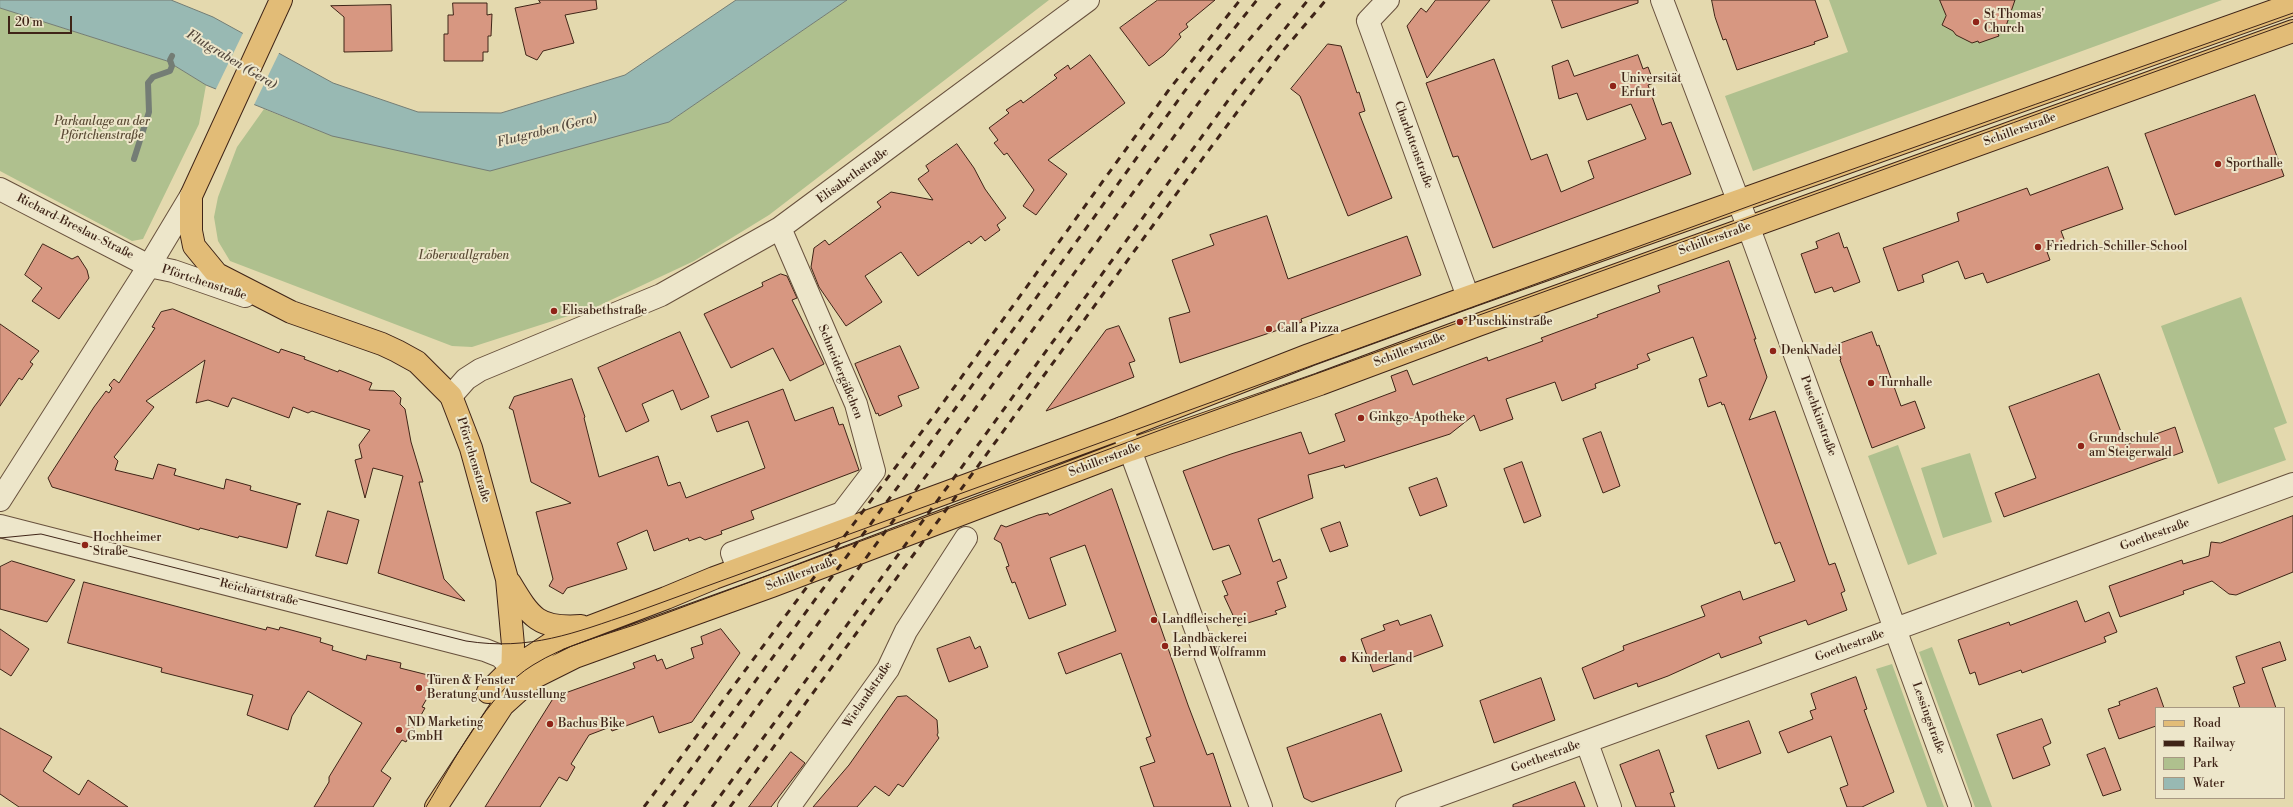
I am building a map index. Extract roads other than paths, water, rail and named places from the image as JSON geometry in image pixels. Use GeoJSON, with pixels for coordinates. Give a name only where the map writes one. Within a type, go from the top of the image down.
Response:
{"type":"FeatureCollection","features":[{"type":"Feature","properties":{"kind":"main road","name":"Schillerstraße"},"geometry":{"type":"LineString","coordinates":[[496,699],[513,669],[558,639],[738,569],[1122,428],[1309,355],[1468,297],[2293,4]]}},
{"type":"Feature","properties":{"kind":"main road","name":"Pförtchenstraße"},"geometry":{"type":"LineString","coordinates":[[277,8],[191,196],[191,231],[194,246],[217,274],[291,312],[382,344],[397,351],[417,362],[451,396],[471,448],[507,579],[513,645],[513,669]]}},
{"type":"Feature","properties":{"kind":"main road","name":"Schillerstraße"},"geometry":{"type":"LineString","coordinates":[[496,699],[574,657],[772,586],[1130,450],[1320,384],[1748,227],[2293,32]]}},
{"type":"Feature","properties":{"kind":"main road"},"geometry":{"type":"LineString","coordinates":[[507,579],[527,611],[546,624],[565,627],[591,626]]}},
{"type":"Feature","properties":{"kind":"main road"},"geometry":{"type":"LineString","coordinates":[[436,807],[496,699]]}},
{"type":"Feature","properties":{"kind":"street","name":"Elisabethstraße"},"geometry":{"type":"LineString","coordinates":[[451,396],[466,379],[480,370],[661,295],[780,228],[1088,0]]}},
{"type":"Feature","properties":{"kind":"street","name":"Charlottenstraße"},"geometry":{"type":"LineString","coordinates":[[1388,0],[1368,21],[1468,297]]}},
{"type":"Feature","properties":{"kind":"street","name":"Puschkinstraße"},"geometry":{"type":"LineString","coordinates":[[1662,0],[1739,202],[1896,630]]}},
{"type":"Feature","properties":{"kind":"street","name":"Richard-Breslau-Straße"},"geometry":{"type":"LineString","coordinates":[[0,189],[149,266]]}},
{"type":"Feature","properties":{"kind":"street","name":"Pförtchenstraße"},"geometry":{"type":"LineString","coordinates":[[191,196],[149,266],[173,272],[291,312]]}},
{"type":"Feature","properties":{"kind":"street","name":"Schneidergäßchen"},"geometry":{"type":"LineString","coordinates":[[738,569],[732,553],[844,512],[874,471],[856,404],[780,228]]}},
{"type":"Feature","properties":{"kind":"street"},"geometry":{"type":"LineString","coordinates":[[0,500],[149,266]]}},
{"type":"Feature","properties":{"kind":"street"},"geometry":{"type":"LineString","coordinates":[[1122,428],[1261,807]]}},
{"type":"Feature","properties":{"kind":"street","name":"Goethestraße"},"geometry":{"type":"LineString","coordinates":[[1407,807],[1587,743],[2293,484]]}},
{"type":"Feature","properties":{"kind":"street","name":"Reichartstraße"},"geometry":{"type":"LineString","coordinates":[[0,526],[485,650],[500,656],[513,669]]}},
{"type":"Feature","properties":{"kind":"street","name":"Wielandstraße"},"geometry":{"type":"LineString","coordinates":[[789,807],[888,669],[906,631],[966,538]]}},
{"type":"Feature","properties":{"kind":"street","name":"Lessingstraße"},"geometry":{"type":"LineString","coordinates":[[1896,630],[1960,807]]}},
{"type":"Feature","properties":{"kind":"street"},"geometry":{"type":"LineString","coordinates":[[1587,743],[1610,807]]}},
{"type":"Feature","properties":{"kind":"water","name":"Flutgraben (Gera)"},"geometry":{"type":"Polygon","coordinates":[[[0,0],[171,0],[213,17],[333,83],[418,112],[501,113],[625,75],[736,0],[847,0],[669,122],[490,171],[332,136],[206,85],[167,61],[0,8],[0,0]]]}},
{"type":"Feature","properties":{"kind":"waterway"},"geometry":{"type":"LineString","coordinates":[[134,159],[149,112],[148,83],[153,77],[170,71],[172,66],[170,60],[172,56]]}},
{"type":"Feature","properties":{"kind":"tram line"},"geometry":{"type":"LineString","coordinates":[[0,538],[41,534],[466,641],[511,644],[551,638],[633,613],[1777,196],[2293,13]]}},
{"type":"Feature","properties":{"kind":"tram line"},"geometry":{"type":"LineString","coordinates":[[426,807],[486,710],[501,692],[533,665],[571,646],[637,624],[1174,425],[2293,22]]}},
{"type":"Feature","properties":{"kind":"railway"},"geometry":{"type":"LineString","coordinates":[[644,807],[932,418],[1168,91],[1240,0]]}},
{"type":"Feature","properties":{"kind":"railway"},"geometry":{"type":"LineString","coordinates":[[663,807],[1018,323],[1192,81],[1257,0]]}},
{"type":"Feature","properties":{"kind":"railway"},"geometry":{"type":"LineString","coordinates":[[684,807],[1219,75],[1283,0]]}},
{"type":"Feature","properties":{"kind":"railway"},"geometry":{"type":"LineString","coordinates":[[712,807],[858,610],[1235,91],[1308,0]]}},
{"type":"Feature","properties":{"kind":"railway"},"geometry":{"type":"LineString","coordinates":[[730,807],[1154,224],[1281,53],[1326,0]]}},
{"type":"Feature","properties":{"kind":"place","name":"St Thomas' Church"},"geometry":{"type":"Point","coordinates":[1976,22]}},
{"type":"Feature","properties":{"kind":"place","name":"Universität Erfurt"},"geometry":{"type":"Point","coordinates":[1613,86]}},
{"type":"Feature","properties":{"kind":"place","name":"Sporthalle"},"geometry":{"type":"Point","coordinates":[2218,164]}},
{"type":"Feature","properties":{"kind":"place","name":"Friedrich-Schiller-School"},"geometry":{"type":"Point","coordinates":[2038,247]}},
{"type":"Feature","properties":{"kind":"place","name":"Elisabethstraße"},"geometry":{"type":"Point","coordinates":[554,311]}},
{"type":"Feature","properties":{"kind":"place","name":"Puschkinstraße"},"geometry":{"type":"Point","coordinates":[1460,322]}},
{"type":"Feature","properties":{"kind":"place","name":"Call a Pizza"},"geometry":{"type":"Point","coordinates":[1269,329]}},
{"type":"Feature","properties":{"kind":"place","name":"DenkNadel"},"geometry":{"type":"Point","coordinates":[1773,351]}},
{"type":"Feature","properties":{"kind":"place","name":"Turnhalle"},"geometry":{"type":"Point","coordinates":[1871,383]}},
{"type":"Feature","properties":{"kind":"place","name":"Ginkgo-Apotheke"},"geometry":{"type":"Point","coordinates":[1361,418]}},
{"type":"Feature","properties":{"kind":"place","name":"Grundschule am Steigerwald"},"geometry":{"type":"Point","coordinates":[2081,446]}},
{"type":"Feature","properties":{"kind":"place","name":"Hochheimer Straße"},"geometry":{"type":"Point","coordinates":[85,545]}},
{"type":"Feature","properties":{"kind":"place","name":"Landfleischerei"},"geometry":{"type":"Point","coordinates":[1154,620]}},
{"type":"Feature","properties":{"kind":"place","name":"Landbäckerei Bernd Wolframm"},"geometry":{"type":"Point","coordinates":[1165,646]}},
{"type":"Feature","properties":{"kind":"place","name":"Kinderland"},"geometry":{"type":"Point","coordinates":[1343,659]}},
{"type":"Feature","properties":{"kind":"place","name":"Türen & Fenster Beratung und Ausstellung"},"geometry":{"type":"Point","coordinates":[419,688]}},
{"type":"Feature","properties":{"kind":"place","name":"Bachus Bike"},"geometry":{"type":"Point","coordinates":[550,724]}},
{"type":"Feature","properties":{"kind":"place","name":"ND Marketing GmbH"},"geometry":{"type":"Point","coordinates":[399,730]}},
{"type":"Feature","properties":{"kind":"park label","name":"Parkanlage an der Pförtchenstraße"},"geometry":{"type":"Point","coordinates":[102,129]}},
{"type":"Feature","properties":{"kind":"park label","name":"Löberwallgraben"},"geometry":{"type":"Point","coordinates":[464,256]}}]}
